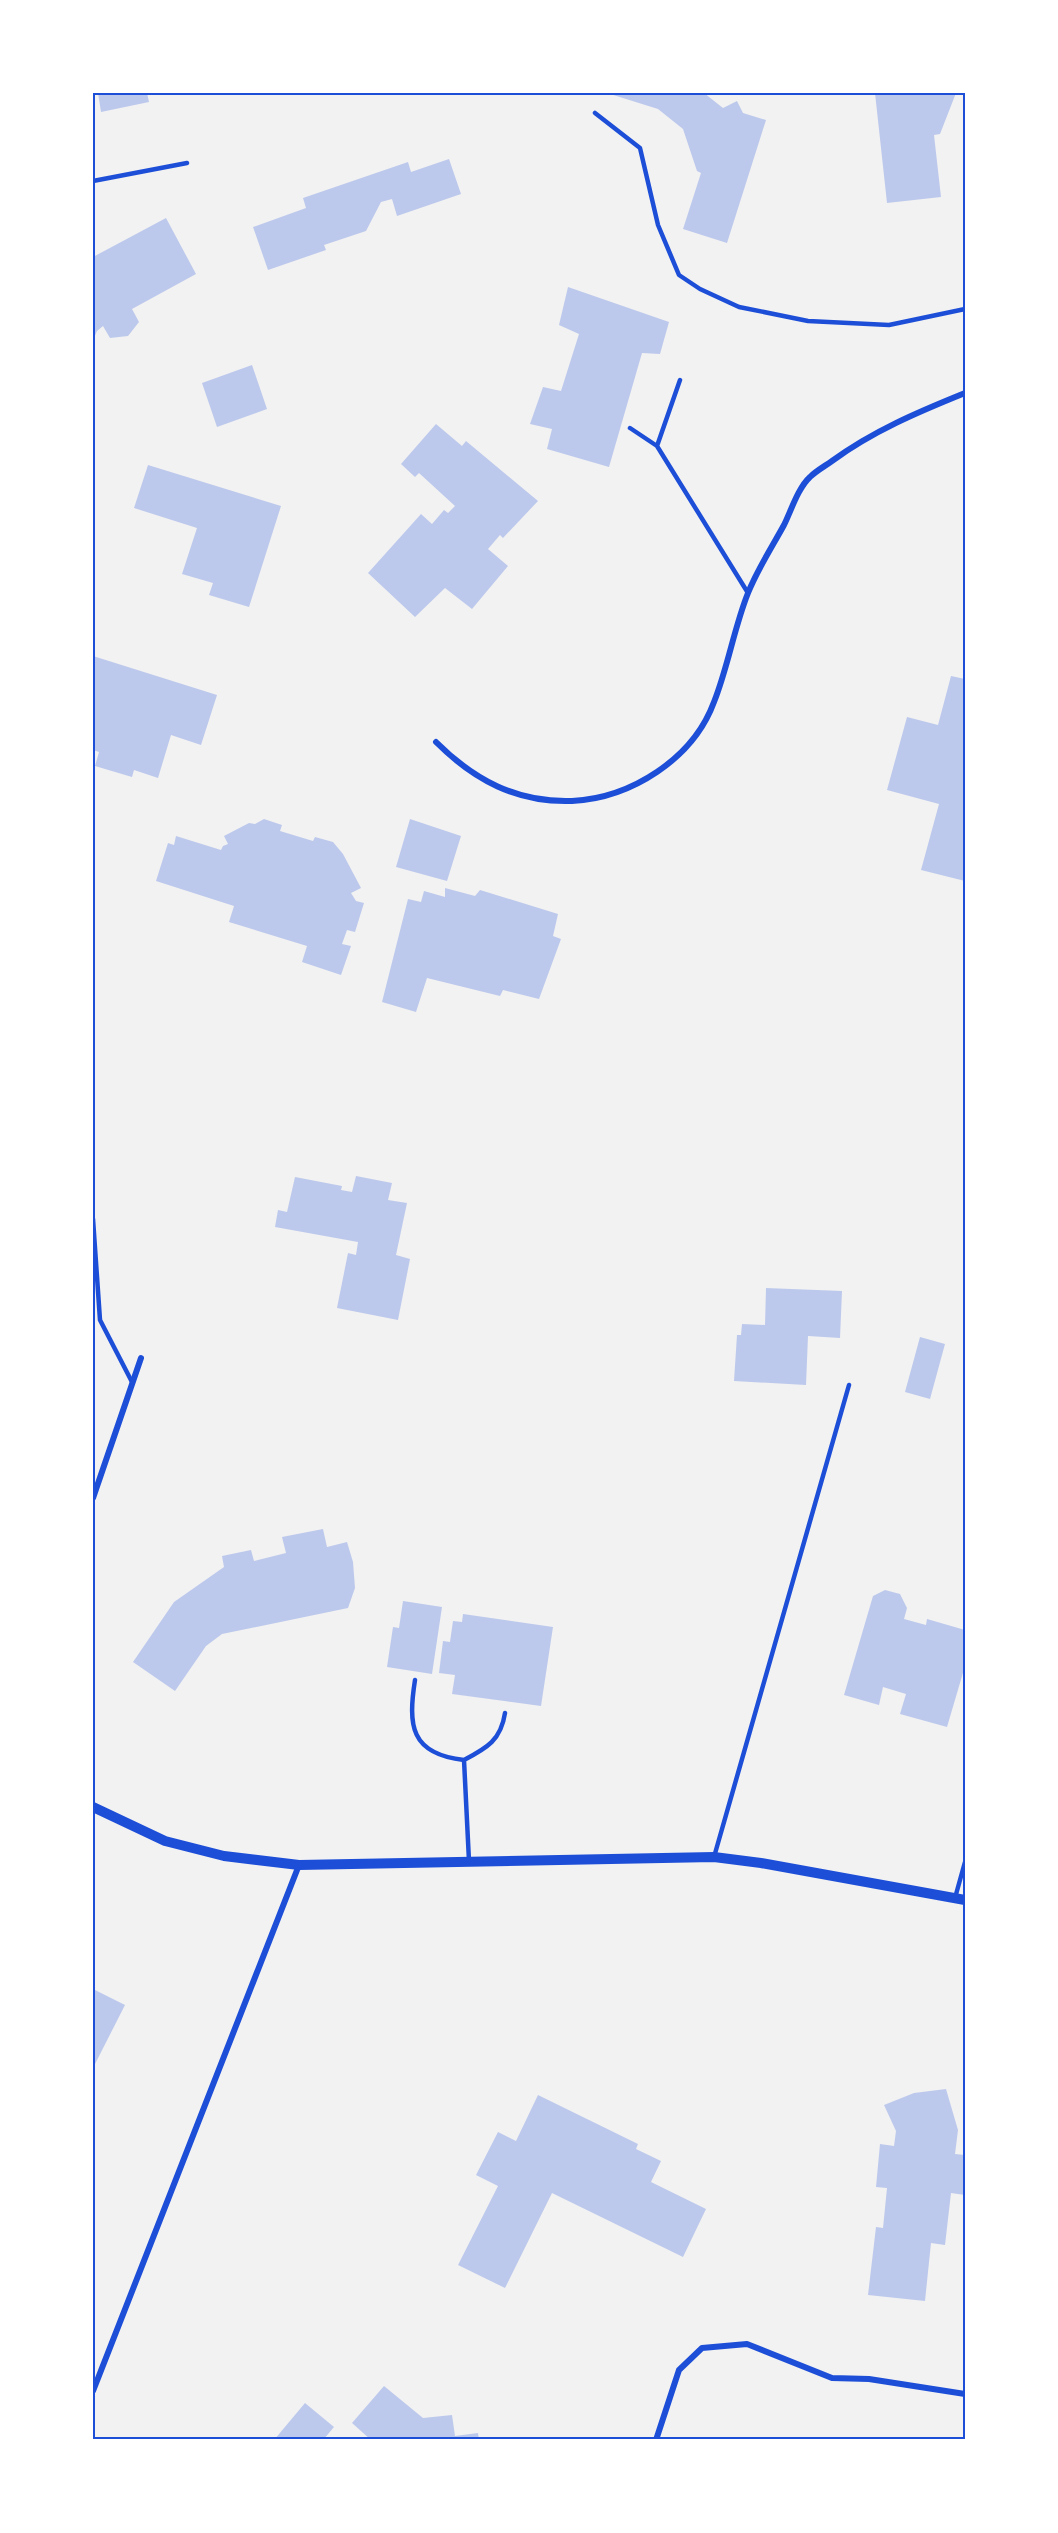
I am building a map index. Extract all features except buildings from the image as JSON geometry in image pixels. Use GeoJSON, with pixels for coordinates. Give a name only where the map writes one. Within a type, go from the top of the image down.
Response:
{"type":"FeatureCollection","features":[{"type":"Feature","properties":{"kind":"street"},"geometry":{"type":"LineString","coordinates":[[436,742],[459,765],[488,784],[518,795],[551,802],[585,800],[617,793],[648,778],[674,758],[697,734],[713,705],[748,593],[808,478],[858,442],[913,414],[965,393]]}},
{"type":"Feature","properties":{"kind":"street"},"geometry":{"type":"LineString","coordinates":[[93,1498],[141,1358]]}},
{"type":"Feature","properties":{"kind":"street"},"geometry":{"type":"LineString","coordinates":[[93,1807],[165,1840],[224,1856],[299,1865],[714,1857],[761,1863],[960,1899]]}},
{"type":"Feature","properties":{"kind":"street"},"geometry":{"type":"LineString","coordinates":[[93,2391],[299,1865]]}},
{"type":"Feature","properties":{"kind":"street"},"geometry":{"type":"LineString","coordinates":[[656,2440],[679,2370],[702,2348],[747,2344],[807,2366],[832,2378],[869,2379],[965,2394]]}},
{"type":"Feature","properties":{"kind":"lane"},"geometry":{"type":"LineString","coordinates":[[595,113],[640,148],[658,225],[679,275],[700,289],[739,307],[808,321],[889,325],[965,309]]}},
{"type":"Feature","properties":{"kind":"lane"},"geometry":{"type":"LineString","coordinates":[[93,181],[187,163]]}},
{"type":"Feature","properties":{"kind":"lane"},"geometry":{"type":"LineString","coordinates":[[657,446],[680,380]]}},
{"type":"Feature","properties":{"kind":"lane"},"geometry":{"type":"LineString","coordinates":[[630,428],[657,446],[748,593]]}},
{"type":"Feature","properties":{"kind":"lane"},"geometry":{"type":"LineString","coordinates":[[93,1219],[100,1320],[132,1382]]}},
{"type":"Feature","properties":{"kind":"lane"},"geometry":{"type":"LineString","coordinates":[[714,1857],[849,1385]]}},
{"type":"Feature","properties":{"kind":"lane"},"geometry":{"type":"LineString","coordinates":[[415,1680],[410,1717],[426,1748],[437,1754],[464,1760],[495,1739],[502,1729],[505,1713]]}},
{"type":"Feature","properties":{"kind":"lane"},"geometry":{"type":"LineString","coordinates":[[464,1760],[469,1861]]}},
{"type":"Feature","properties":{"kind":"lane"},"geometry":{"type":"LineString","coordinates":[[960,1899],[965,1862]]}}]}
